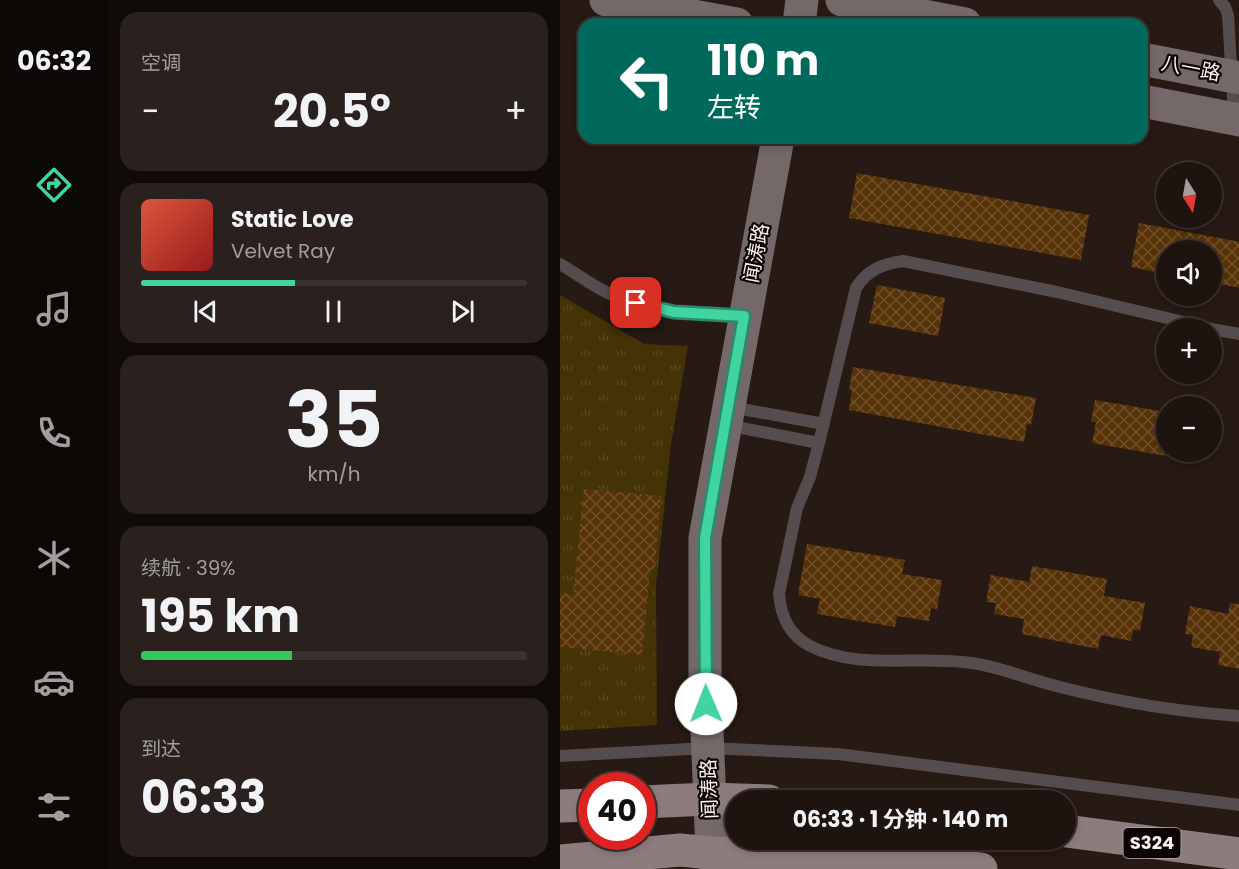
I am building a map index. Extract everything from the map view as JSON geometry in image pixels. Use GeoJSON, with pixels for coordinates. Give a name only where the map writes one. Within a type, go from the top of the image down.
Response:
{"type":"FeatureCollection","features":[{"type":"Feature","properties":{"kind":"main road"},"geometry":{"type":"LineString","coordinates":[[656,801],[725,800]]}},
{"type":"Feature","properties":{"kind":"main road"},"geometry":{"type":"LineString","coordinates":[[560,806],[578,805]]}},
{"type":"Feature","properties":{"kind":"main road","name":"S324"},"geometry":{"type":"LineString","coordinates":[[1076,832],[1240,854]]}},
{"type":"Feature","properties":{"kind":"main road"},"geometry":{"type":"LineString","coordinates":[[560,861],[680,850],[714,861],[870,854],[981,869]]}},
{"type":"Feature","properties":{"kind":"street"},"geometry":{"type":"LineString","coordinates":[[605,0],[704,18]]}},
{"type":"Feature","properties":{"kind":"street"},"geometry":{"type":"LineString","coordinates":[[800,18],[802,0]]}},
{"type":"Feature","properties":{"kind":"street"},"geometry":{"type":"LineString","coordinates":[[842,0],[934,18]]}},
{"type":"Feature","properties":{"kind":"street","name":"八一路"},"geometry":{"type":"LineString","coordinates":[[1148,60],[1236,77]]}},
{"type":"Feature","properties":{"kind":"street"},"geometry":{"type":"LineString","coordinates":[[1148,102],[1238,116]]}},
{"type":"Feature","properties":{"kind":"street","name":"闻涛路"},"geometry":{"type":"LineString","coordinates":[[714,861],[709,799],[705,682],[705,538],[777,144]]}},
{"type":"Feature","properties":{"kind":"lane"},"geometry":{"type":"LineString","coordinates":[[1219,0],[1228,15],[1236,77],[1238,116]]}},
{"type":"Feature","properties":{"kind":"lane"},"geometry":{"type":"LineString","coordinates":[[1165,318],[1057,292],[903,261],[886,263],[871,270],[861,279],[856,288],[820,443],[810,477],[797,508],[779,594],[780,606],[789,629],[809,645],[837,657],[860,660],[963,662],[1007,670],[1054,686],[1106,699],[1240,716]]}},
{"type":"Feature","properties":{"kind":"lane"},"geometry":{"type":"LineString","coordinates":[[560,264],[610,294],[636,303],[674,312],[744,316]]}},
{"type":"Feature","properties":{"kind":"lane"},"geometry":{"type":"LineString","coordinates":[[1222,331],[1240,334]]}},
{"type":"Feature","properties":{"kind":"lane"},"geometry":{"type":"LineString","coordinates":[[726,416],[824,424]]}},
{"type":"Feature","properties":{"kind":"lane"},"geometry":{"type":"LineString","coordinates":[[726,416],[820,443]]}},
{"type":"Feature","properties":{"kind":"lane"},"geometry":{"type":"LineString","coordinates":[[560,756],[708,748],[838,754],[1240,805]]}},
{"type":"Feature","properties":{"kind":"green space"},"geometry":{"type":"Polygon","coordinates":[[[560,295],[644,344],[688,346],[671,444],[656,586],[657,725],[560,731],[560,295]]]}},
{"type":"Feature","properties":{"kind":"building"},"geometry":{"type":"Polygon","coordinates":[[[857,173],[1089,215],[1081,260],[849,218],[857,173]]]}},
{"type":"Feature","properties":{"kind":"building"},"geometry":{"type":"Polygon","coordinates":[[[1139,223],[1240,242],[1240,288],[1222,284],[1222,240],[1156,240],[1156,272],[1131,267],[1139,223]]]}},
{"type":"Feature","properties":{"kind":"building"},"geometry":{"type":"Polygon","coordinates":[[[877,285],[945,298],[938,336],[869,323],[877,285]]]}},
{"type":"Feature","properties":{"kind":"building"},"geometry":{"type":"Polygon","coordinates":[[[853,367],[1036,398],[1031,425],[1027,424],[1024,442],[849,410],[852,391],[849,390],[853,367]]]}},
{"type":"Feature","properties":{"kind":"building"},"geometry":{"type":"Polygon","coordinates":[[[1095,400],[1156,410],[1156,454],[1092,443],[1096,422],[1091,422],[1095,400]]]}},
{"type":"Feature","properties":{"kind":"building"},"geometry":{"type":"Polygon","coordinates":[[[584,489],[661,496],[655,570],[650,570],[642,655],[560,647],[560,593],[573,594],[584,489]]]}},
{"type":"Feature","properties":{"kind":"building"},"geometry":{"type":"Polygon","coordinates":[[[807,544],[905,560],[902,574],[942,580],[937,609],[931,608],[929,621],[897,616],[895,627],[817,614],[820,599],[798,595],[807,544]]]}},
{"type":"Feature","properties":{"kind":"building"},"geometry":{"type":"Polygon","coordinates":[[[1032,566],[1107,579],[1104,596],[1145,603],[1140,631],[1133,630],[1131,641],[1101,635],[1098,649],[1022,634],[1024,619],[994,614],[996,603],[986,602],[991,575],[1029,582],[1032,566]]]}},
{"type":"Feature","properties":{"kind":"building"},"geometry":{"type":"Polygon","coordinates":[[[1230,603],[1240,604],[1240,669],[1218,665],[1220,652],[1191,647],[1193,635],[1185,634],[1190,606],[1228,614],[1230,603]]]}},
{"type":"Feature","properties":{"kind":"route"},"geometry":{"type":"LineString","coordinates":[[636,303],[674,312],[744,316],[705,538],[706,704]]}}]}
